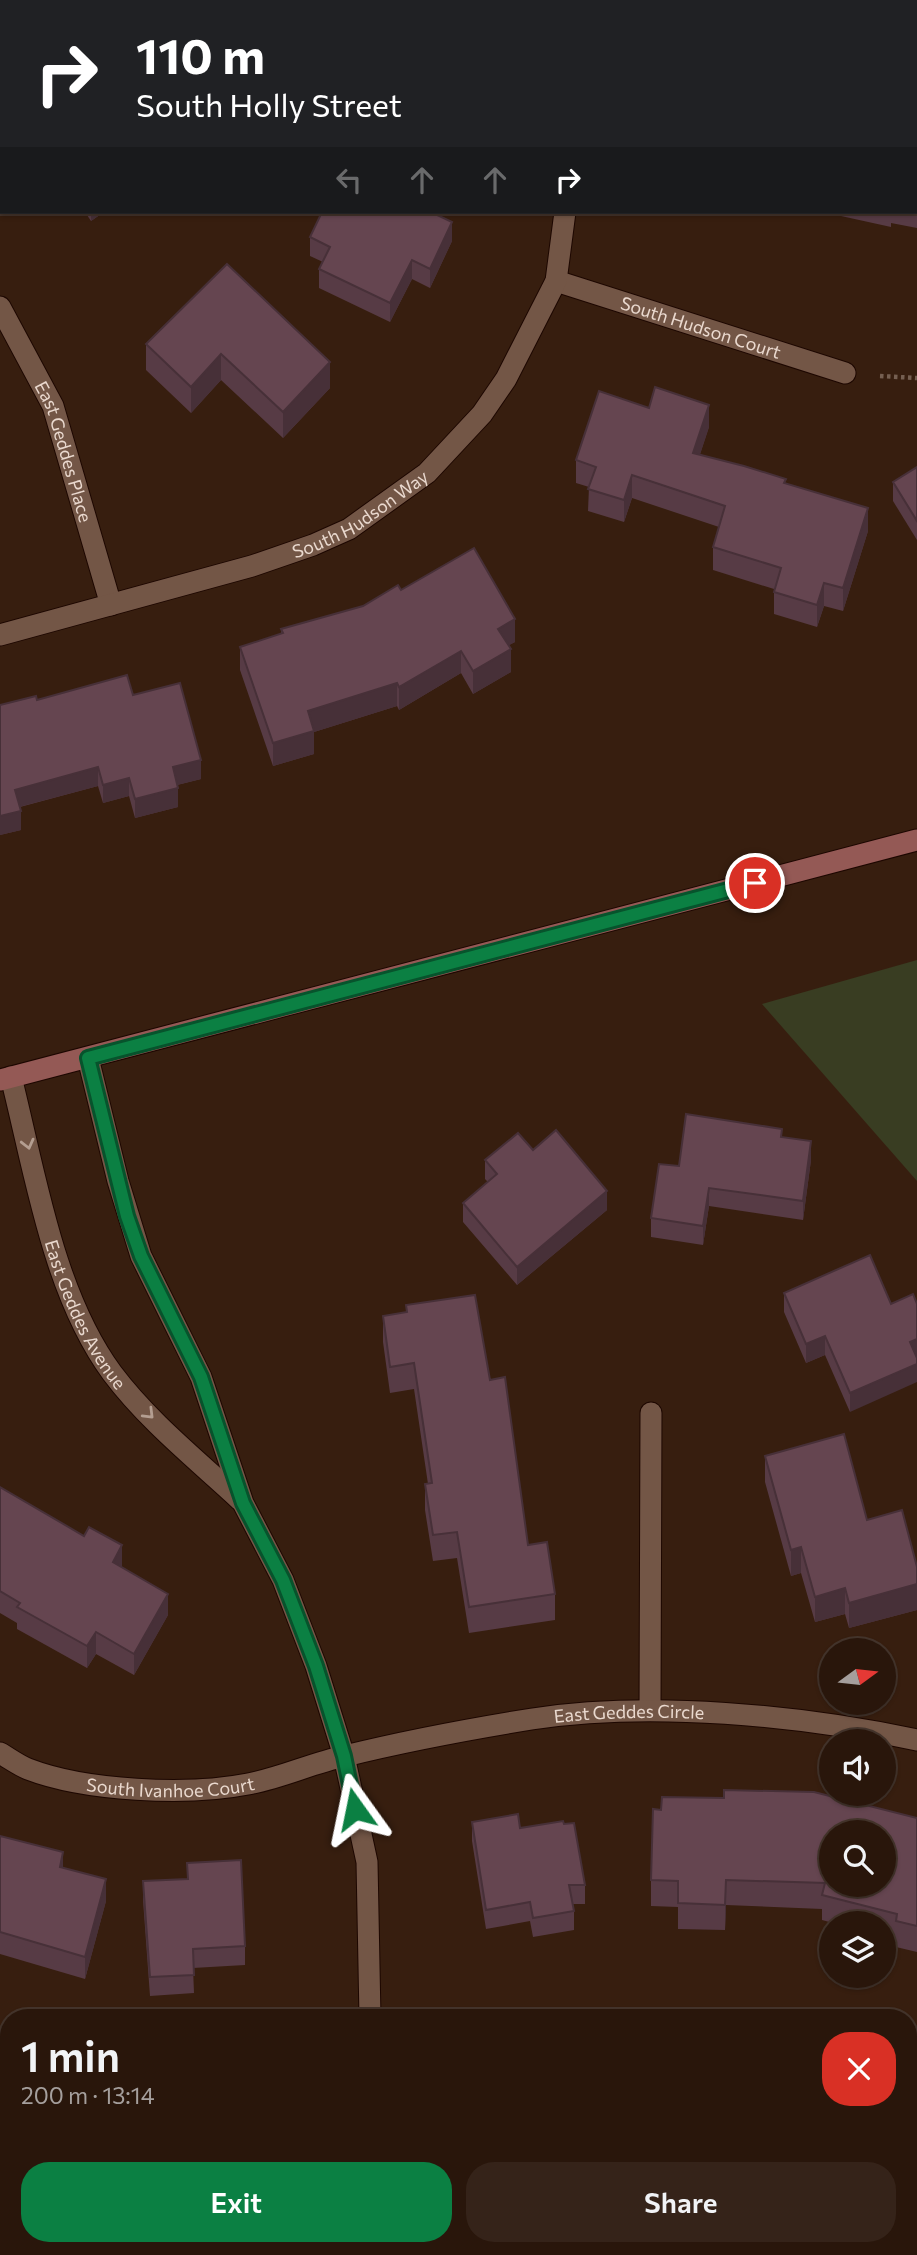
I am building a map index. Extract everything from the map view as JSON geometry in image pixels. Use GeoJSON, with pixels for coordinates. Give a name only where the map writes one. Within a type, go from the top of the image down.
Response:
{"type":"FeatureCollection","features":[{"type":"Feature","properties":{"kind":"main road"},"geometry":{"type":"LineString","coordinates":[[6,1079],[917,840]]}},
{"type":"Feature","properties":{"kind":"street","name":"South Hudson Way"},"geometry":{"type":"LineString","coordinates":[[0,635],[252,566],[313,545],[349,529],[427,473],[482,414],[506,379],[556,281],[565,214]]}},
{"type":"Feature","properties":{"kind":"street","name":"South Hudson Court"},"geometry":{"type":"LineString","coordinates":[[556,281],[845,373]]}},
{"type":"Feature","properties":{"kind":"street","name":"East Geddes Place"},"geometry":{"type":"LineString","coordinates":[[0,307],[52,405],[111,605]]}},
{"type":"Feature","properties":{"kind":"street","name":"East Geddes Avenue"},"geometry":{"type":"LineString","coordinates":[[88,1058],[127,1216],[141,1256],[201,1377],[243,1503],[283,1580],[316,1666],[344,1756],[367,1862],[370,2009]]}},
{"type":"Feature","properties":{"kind":"street","name":"East Geddes Avenue"},"geometry":{"type":"LineString","coordinates":[[6,1079],[50,1232],[88,1331],[112,1372],[144,1409],[243,1503]]}},
{"type":"Feature","properties":{"kind":"street"},"geometry":{"type":"LineString","coordinates":[[650,1710],[651,1413]]}},
{"type":"Feature","properties":{"kind":"street","name":"East Geddes Circle"},"geometry":{"type":"LineString","coordinates":[[344,1756],[533,1719],[650,1710],[802,1721],[917,1740]]}},
{"type":"Feature","properties":{"kind":"street","name":"South Ivanhoe Court"},"geometry":{"type":"LineString","coordinates":[[0,1753],[27,1769],[95,1785],[176,1791],[248,1784],[344,1756]]}},
{"type":"Feature","properties":{"kind":"green space"},"geometry":{"type":"Polygon","coordinates":[[[917,960],[917,1181],[762,1004],[917,960]]]}},
{"type":"Feature","properties":{"kind":"building"},"geometry":{"type":"Polygon","coordinates":[[[321,214],[435,214],[452,222],[430,269],[412,260],[390,303],[319,269],[330,247],[310,237],[321,214]]]}},
{"type":"Feature","properties":{"kind":"building"},"geometry":{"type":"Polygon","coordinates":[[[227,264],[330,362],[283,412],[221,354],[191,387],[146,344],[227,264]]]}},
{"type":"Feature","properties":{"kind":"building"},"geometry":{"type":"Polygon","coordinates":[[[655,387],[709,405],[693,453],[786,479],[784,483],[868,508],[843,588],[824,583],[817,605],[774,592],[781,568],[713,547],[725,506],[632,475],[624,500],[588,489],[596,467],[576,460],[599,391],[649,408],[655,387]]]}},
{"type":"Feature","properties":{"kind":"building"},"geometry":{"type":"Polygon","coordinates":[[[917,467],[917,521],[893,482],[917,467]]]}},
{"type":"Feature","properties":{"kind":"building"},"geometry":{"type":"Polygon","coordinates":[[[474,548],[515,619],[498,629],[511,649],[473,671],[461,651],[399,687],[397,683],[308,711],[314,731],[273,743],[240,647],[283,633],[281,629],[363,606],[398,585],[401,590],[474,548]]]}},
{"type":"Feature","properties":{"kind":"building"},"geometry":{"type":"Polygon","coordinates":[[[127,675],[133,695],[180,683],[201,760],[173,767],[178,788],[135,799],[129,778],[103,785],[98,767],[15,790],[21,811],[0,816],[0,705],[36,696],[37,700],[127,675]]]}},
{"type":"Feature","properties":{"kind":"building"},"geometry":{"type":"Polygon","coordinates":[[[686,1114],[782,1129],[781,1137],[811,1141],[803,1201],[709,1188],[703,1226],[651,1218],[659,1164],[679,1166],[686,1114]]]}},
{"type":"Feature","properties":{"kind":"building"},"geometry":{"type":"Polygon","coordinates":[[[556,1130],[607,1191],[517,1267],[463,1203],[497,1174],[485,1160],[518,1133],[533,1150],[556,1130]]]}},
{"type":"Feature","properties":{"kind":"building"},"geometry":{"type":"Polygon","coordinates":[[[870,1255],[891,1304],[913,1294],[917,1304],[917,1339],[910,1342],[917,1364],[850,1393],[825,1336],[806,1344],[784,1293],[870,1255]]]}},
{"type":"Feature","properties":{"kind":"building"},"geometry":{"type":"Polygon","coordinates":[[[475,1295],[490,1380],[505,1377],[528,1545],[547,1542],[555,1594],[469,1607],[457,1532],[433,1535],[425,1484],[432,1483],[414,1363],[390,1367],[383,1316],[407,1312],[406,1305],[475,1295]]]}},
{"type":"Feature","properties":{"kind":"building"},"geometry":{"type":"Polygon","coordinates":[[[844,1434],[867,1520],[902,1510],[917,1567],[917,1584],[849,1603],[845,1588],[815,1597],[801,1547],[791,1550],[765,1456],[844,1434]]]}},
{"type":"Feature","properties":{"kind":"building"},"geometry":{"type":"Polygon","coordinates":[[[0,1487],[84,1536],[89,1527],[122,1545],[113,1562],[168,1594],[134,1654],[96,1632],[87,1646],[17,1607],[20,1603],[0,1591],[0,1487]]]}},
{"type":"Feature","properties":{"kind":"building"},"geometry":{"type":"Polygon","coordinates":[[[724,1790],[814,1792],[819,1793],[819,1806],[869,1806],[917,1818],[917,1926],[896,1921],[896,1911],[885,1911],[830,1897],[896,1897],[896,1820],[819,1820],[819,1883],[726,1880],[725,1905],[678,1903],[678,1881],[651,1880],[653,1809],[661,1810],[662,1797],[724,1798],[724,1790]]]}},
{"type":"Feature","properties":{"kind":"building"},"geometry":{"type":"Polygon","coordinates":[[[518,1814],[520,1828],[563,1821],[564,1824],[574,1823],[585,1885],[569,1885],[574,1911],[533,1918],[530,1902],[486,1910],[472,1822],[518,1814]]]}},
{"type":"Feature","properties":{"kind":"building"},"geometry":{"type":"Polygon","coordinates":[[[0,1836],[63,1852],[60,1867],[106,1879],[85,1957],[0,1932],[0,1836]]]}},
{"type":"Feature","properties":{"kind":"building"},"geometry":{"type":"Polygon","coordinates":[[[241,1860],[245,1946],[193,1949],[194,1975],[150,1977],[143,1881],[188,1879],[187,1863],[241,1860]]]}},
{"type":"Feature","properties":{"kind":"route"},"geometry":{"type":"LineString","coordinates":[[355,1809],[344,1756],[316,1666],[283,1580],[243,1503],[201,1377],[141,1256],[127,1216],[88,1058],[755,883]]}}]}
